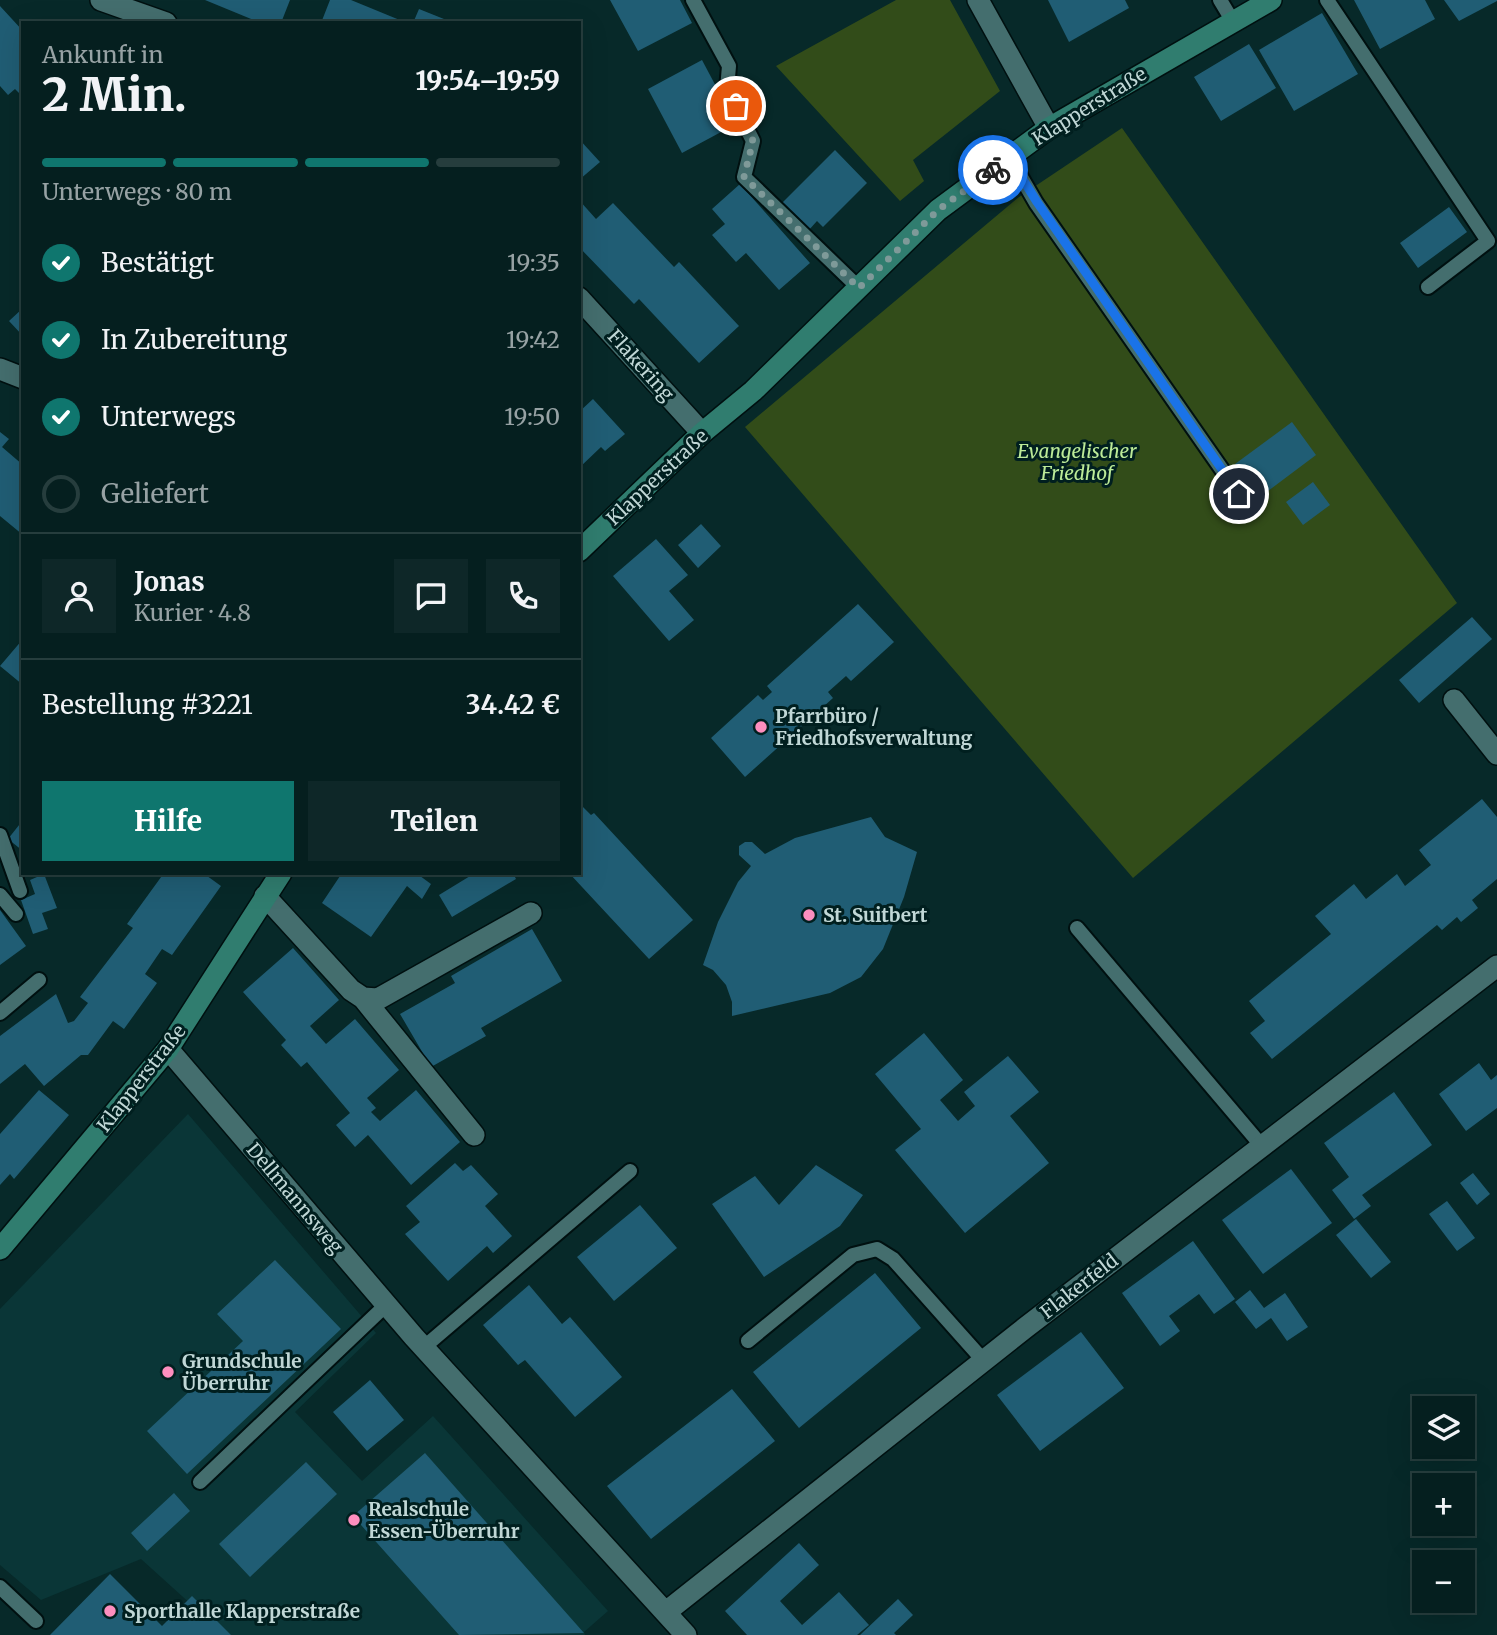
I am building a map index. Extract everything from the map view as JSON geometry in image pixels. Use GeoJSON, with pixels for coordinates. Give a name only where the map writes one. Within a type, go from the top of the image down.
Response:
{"type":"FeatureCollection","features":[{"type":"Feature","properties":{"kind":"street"},"geometry":{"type":"LineString","coordinates":[[101,0],[157,13]]}},
{"type":"Feature","properties":{"kind":"street"},"geometry":{"type":"LineString","coordinates":[[978,0],[1049,128]]}},
{"type":"Feature","properties":{"kind":"street","name":"Klapperstraße"},"geometry":{"type":"LineString","coordinates":[[581,549],[702,433],[753,391],[938,210],[1049,128],[1232,20],[1271,0]]}},
{"type":"Feature","properties":{"kind":"street","name":"Flakering"},"geometry":{"type":"LineString","coordinates":[[581,300],[702,433]]}},
{"type":"Feature","properties":{"kind":"street"},"geometry":{"type":"LineString","coordinates":[[0,369],[21,378]]}},
{"type":"Feature","properties":{"kind":"street"},"geometry":{"type":"LineString","coordinates":[[1454,700],[1497,754]]}},
{"type":"Feature","properties":{"kind":"street","name":"Klapperstraße"},"geometry":{"type":"LineString","coordinates":[[0,1248],[168,1049],[280,875]]}},
{"type":"Feature","properties":{"kind":"street"},"geometry":{"type":"LineString","coordinates":[[265,895],[351,990],[363,998],[474,1135]]}},
{"type":"Feature","properties":{"kind":"street"},"geometry":{"type":"LineString","coordinates":[[363,998],[378,999],[531,913]]}},
{"type":"Feature","properties":{"kind":"street","name":"Flakerfeld"},"geometry":{"type":"LineString","coordinates":[[666,1612],[983,1360],[1497,967]]}},
{"type":"Feature","properties":{"kind":"street","name":"Dellmannsweg"},"geometry":{"type":"LineString","coordinates":[[168,1049],[423,1348],[686,1635]]}},
{"type":"Feature","properties":{"kind":"lane"},"geometry":{"type":"LineString","coordinates":[[694,0],[729,66],[727,89],[753,141],[744,177],[859,288]]}},
{"type":"Feature","properties":{"kind":"lane"},"geometry":{"type":"LineString","coordinates":[[1220,0],[1232,20]]}},
{"type":"Feature","properties":{"kind":"lane"},"geometry":{"type":"LineString","coordinates":[[1327,0],[1488,242],[1427,287]]}},
{"type":"Feature","properties":{"kind":"lane"},"geometry":{"type":"LineString","coordinates":[[1010,159],[1239,494]]}},
{"type":"Feature","properties":{"kind":"lane"},"geometry":{"type":"LineString","coordinates":[[0,835],[20,891]]}},
{"type":"Feature","properties":{"kind":"lane"},"geometry":{"type":"LineString","coordinates":[[0,895],[16,914]]}},
{"type":"Feature","properties":{"kind":"lane"},"geometry":{"type":"LineString","coordinates":[[1077,928],[1262,1145]]}},
{"type":"Feature","properties":{"kind":"lane"},"geometry":{"type":"LineString","coordinates":[[0,1013],[39,980]]}},
{"type":"Feature","properties":{"kind":"lane"},"geometry":{"type":"LineString","coordinates":[[423,1348],[630,1171]]}},
{"type":"Feature","properties":{"kind":"lane"},"geometry":{"type":"LineString","coordinates":[[748,1341],[853,1255],[877,1249],[893,1259],[983,1360]]}},
{"type":"Feature","properties":{"kind":"lane"},"geometry":{"type":"LineString","coordinates":[[200,1482],[386,1305]]}},
{"type":"Feature","properties":{"kind":"lane"},"geometry":{"type":"LineString","coordinates":[[0,1587],[36,1621]]}},
{"type":"Feature","properties":{"kind":"shaded area","name":"Grundschule Überruhr"},"geometry":{"type":"Polygon","coordinates":[[[188,1114],[376,1333],[295,1412],[362,1481],[433,1416],[608,1611],[584,1632],[585,1635],[225,1635],[141,1559],[41,1600],[0,1565],[0,1309],[188,1114]]]}},
{"type":"Feature","properties":{"kind":"green space"},"geometry":{"type":"Polygon","coordinates":[[[896,0],[950,0],[1000,91],[913,160],[924,181],[900,201],[776,66],[896,0]]]}},
{"type":"Feature","properties":{"kind":"green space","name":"Evangelischer Friedhof"},"geometry":{"type":"Polygon","coordinates":[[[1122,128],[1457,603],[1133,878],[745,427],[1019,197],[1122,128]]]}},
{"type":"Feature","properties":{"kind":"building"},"geometry":{"type":"Polygon","coordinates":[[[205,0],[290,0],[282,21],[256,21],[205,0]]]}},
{"type":"Feature","properties":{"kind":"building"},"geometry":{"type":"Polygon","coordinates":[[[330,0],[351,0],[402,21],[322,21],[330,0]]]}},
{"type":"Feature","properties":{"kind":"building"},"geometry":{"type":"Polygon","coordinates":[[[610,0],[680,0],[692,23],[638,51],[610,0]]]}},
{"type":"Feature","properties":{"kind":"building"},"geometry":{"type":"Polygon","coordinates":[[[1048,0],[1125,0],[1129,8],[1069,42],[1048,0]]]}},
{"type":"Feature","properties":{"kind":"building"},"geometry":{"type":"Polygon","coordinates":[[[1354,0],[1425,0],[1435,19],[1380,49],[1354,0]]]}},
{"type":"Feature","properties":{"kind":"building"},"geometry":{"type":"Polygon","coordinates":[[[1444,0],[1497,0],[1497,1],[1459,21],[1444,0]]]}},
{"type":"Feature","properties":{"kind":"building"},"geometry":{"type":"Polygon","coordinates":[[[0,6],[21,29],[21,95],[15,89],[8,95],[0,86],[0,6]]]}},
{"type":"Feature","properties":{"kind":"building"},"geometry":{"type":"Polygon","coordinates":[[[419,9],[444,19],[444,21],[414,21],[419,9]]]}},
{"type":"Feature","properties":{"kind":"building"},"geometry":{"type":"Polygon","coordinates":[[[1322,13],[1358,74],[1294,111],[1259,50],[1322,13]]]}},
{"type":"Feature","properties":{"kind":"building"},"geometry":{"type":"Polygon","coordinates":[[[1249,44],[1276,88],[1221,121],[1194,77],[1249,44]]]}},
{"type":"Feature","properties":{"kind":"building"},"geometry":{"type":"Polygon","coordinates":[[[702,60],[736,124],[682,153],[648,89],[702,60]]]}},
{"type":"Feature","properties":{"kind":"building"},"geometry":{"type":"Polygon","coordinates":[[[581,141],[600,162],[581,178],[581,141]]]}},
{"type":"Feature","properties":{"kind":"building"},"geometry":{"type":"Polygon","coordinates":[[[835,150],[867,183],[823,227],[817,221],[808,231],[781,204],[835,150]]]}},
{"type":"Feature","properties":{"kind":"building"},"geometry":{"type":"Polygon","coordinates":[[[740,184],[810,263],[779,290],[746,253],[736,262],[712,235],[725,224],[712,209],[740,184]]]}},
{"type":"Feature","properties":{"kind":"building"},"geometry":{"type":"Polygon","coordinates":[[[581,202],[596,219],[613,203],[674,267],[679,262],[739,326],[699,363],[639,299],[634,304],[581,249],[581,202]]]}},
{"type":"Feature","properties":{"kind":"building"},"geometry":{"type":"Polygon","coordinates":[[[1449,207],[1467,232],[1418,268],[1400,243],[1449,207]]]}},
{"type":"Feature","properties":{"kind":"building"},"geometry":{"type":"Polygon","coordinates":[[[21,310],[21,334],[9,321],[21,310]]]}},
{"type":"Feature","properties":{"kind":"building"},"geometry":{"type":"Polygon","coordinates":[[[593,399],[625,434],[605,451],[601,447],[581,466],[581,410],[593,399]]]}},
{"type":"Feature","properties":{"kind":"building"},"geometry":{"type":"Polygon","coordinates":[[[1292,422],[1316,455],[1260,497],[1235,464],[1292,422]]]}},
{"type":"Feature","properties":{"kind":"building"},"geometry":{"type":"Polygon","coordinates":[[[0,432],[9,439],[2,447],[21,463],[21,533],[0,516],[0,432]]]}},
{"type":"Feature","properties":{"kind":"building"},"geometry":{"type":"Polygon","coordinates":[[[1313,482],[1330,505],[1303,525],[1286,502],[1313,482]]]}},
{"type":"Feature","properties":{"kind":"building"},"geometry":{"type":"Polygon","coordinates":[[[701,524],[721,546],[698,568],[678,545],[701,524]]]}},
{"type":"Feature","properties":{"kind":"building"},"geometry":{"type":"Polygon","coordinates":[[[656,539],[688,575],[669,591],[694,620],[669,641],[613,576],[656,539]]]}},
{"type":"Feature","properties":{"kind":"building"},"geometry":{"type":"Polygon","coordinates":[[[858,604],[894,642],[851,681],[846,676],[828,692],[833,698],[745,777],[711,738],[758,695],[763,700],[772,692],[767,686],[858,604]]]}},
{"type":"Feature","properties":{"kind":"building"},"geometry":{"type":"Polygon","coordinates":[[[1472,617],[1492,639],[1419,703],[1399,680],[1472,617]]]}},
{"type":"Feature","properties":{"kind":"building"},"geometry":{"type":"Polygon","coordinates":[[[21,641],[21,683],[0,666],[21,641]]]}},
{"type":"Feature","properties":{"kind":"building"},"geometry":{"type":"Polygon","coordinates":[[[1482,799],[1497,817],[1497,879],[1472,900],[1478,908],[1461,922],[1457,917],[1442,930],[1437,925],[1272,1059],[1250,1033],[1265,1021],[1249,1001],[1331,934],[1315,916],[1354,884],[1366,899],[1397,874],[1405,886],[1431,865],[1419,850],[1482,799]]]}},
{"type":"Feature","properties":{"kind":"building"},"geometry":{"type":"Polygon","coordinates":[[[581,805],[591,815],[594,813],[693,920],[649,959],[571,875],[581,875],[581,805]]]}},
{"type":"Feature","properties":{"kind":"building","name":"St. Suitbert"},"geometry":{"type":"Polygon","coordinates":[[[871,817],[885,837],[917,852],[904,897],[883,949],[861,977],[830,993],[732,1016],[732,1002],[726,985],[713,970],[703,965],[718,922],[738,882],[751,866],[739,855],[739,846],[752,842],[765,854],[795,838],[871,817]]]}},
{"type":"Feature","properties":{"kind":"building"},"geometry":{"type":"Polygon","coordinates":[[[21,823],[21,849],[8,839],[21,823]]]}},
{"type":"Feature","properties":{"kind":"building"},"geometry":{"type":"Polygon","coordinates":[[[44,875],[57,908],[42,913],[48,929],[33,934],[21,900],[35,894],[30,880],[44,875]]]}},
{"type":"Feature","properties":{"kind":"building"},"geometry":{"type":"Polygon","coordinates":[[[163,875],[206,875],[221,886],[172,955],[162,949],[145,974],[157,983],[124,1029],[113,1021],[88,1055],[81,1055],[44,1086],[25,1064],[0,1084],[0,1036],[56,994],[68,1023],[74,1021],[88,1003],[80,997],[133,928],[127,924],[163,875]]]}},
{"type":"Feature","properties":{"kind":"building"},"geometry":{"type":"Polygon","coordinates":[[[341,875],[419,875],[431,884],[422,899],[407,886],[371,937],[322,903],[341,875]]]}},
{"type":"Feature","properties":{"kind":"building"},"geometry":{"type":"Polygon","coordinates":[[[472,875],[514,875],[516,879],[452,917],[439,895],[472,875]]]}},
{"type":"Feature","properties":{"kind":"building"},"geometry":{"type":"Polygon","coordinates":[[[0,910],[26,946],[0,965],[0,910]]]}},
{"type":"Feature","properties":{"kind":"building"},"geometry":{"type":"Polygon","coordinates":[[[532,929],[562,981],[481,1028],[486,1036],[431,1067],[400,1014],[455,983],[451,976],[532,929]]]}},
{"type":"Feature","properties":{"kind":"building"},"geometry":{"type":"Polygon","coordinates":[[[293,948],[339,1000],[310,1026],[326,1044],[355,1019],[399,1070],[367,1098],[376,1108],[371,1112],[380,1121],[416,1090],[460,1142],[411,1185],[368,1135],[355,1147],[336,1125],[350,1113],[307,1062],[301,1067],[281,1045],[286,1040],[243,992],[293,948]]]}},
{"type":"Feature","properties":{"kind":"building"},"geometry":{"type":"Polygon","coordinates":[[[924,1033],[963,1080],[940,1100],[958,1121],[975,1106],[964,1092],[1008,1056],[1039,1092],[1010,1116],[1049,1163],[965,1233],[895,1150],[921,1129],[875,1074],[924,1033]]]}},
{"type":"Feature","properties":{"kind":"building"},"geometry":{"type":"Polygon","coordinates":[[[1479,1063],[1491,1080],[1497,1075],[1497,1108],[1466,1131],[1439,1094],[1479,1063]]]}},
{"type":"Feature","properties":{"kind":"building"},"geometry":{"type":"Polygon","coordinates":[[[39,1090],[69,1115],[14,1179],[10,1174],[0,1185],[0,1134],[39,1090]]]}},
{"type":"Feature","properties":{"kind":"building"},"geometry":{"type":"Polygon","coordinates":[[[1394,1092],[1432,1145],[1362,1195],[1371,1206],[1354,1219],[1332,1190],[1349,1177],[1324,1143],[1394,1092]]]}},
{"type":"Feature","properties":{"kind":"building"},"geometry":{"type":"Polygon","coordinates":[[[455,1163],[463,1171],[471,1165],[498,1194],[485,1206],[512,1236],[493,1253],[487,1246],[448,1281],[405,1234],[420,1222],[406,1206],[455,1163]]]}},
{"type":"Feature","properties":{"kind":"building"},"geometry":{"type":"Polygon","coordinates":[[[816,1165],[863,1195],[840,1226],[764,1277],[712,1204],[755,1176],[779,1205],[816,1165]]]}},
{"type":"Feature","properties":{"kind":"building"},"geometry":{"type":"Polygon","coordinates":[[[1291,1169],[1332,1223],[1263,1274],[1222,1220],[1291,1169]]]}},
{"type":"Feature","properties":{"kind":"building"},"geometry":{"type":"Polygon","coordinates":[[[1473,1173],[1490,1194],[1477,1205],[1460,1183],[1473,1173]]]}},
{"type":"Feature","properties":{"kind":"building"},"geometry":{"type":"Polygon","coordinates":[[[1447,1201],[1475,1238],[1457,1251],[1429,1214],[1447,1201]]]}},
{"type":"Feature","properties":{"kind":"building"},"geometry":{"type":"Polygon","coordinates":[[[640,1205],[677,1248],[614,1301],[577,1257],[640,1205]]]}},
{"type":"Feature","properties":{"kind":"building"},"geometry":{"type":"Polygon","coordinates":[[[1356,1219],[1391,1262],[1371,1278],[1336,1235],[1356,1219]]]}},
{"type":"Feature","properties":{"kind":"building"},"geometry":{"type":"Polygon","coordinates":[[[1193,1241],[1235,1299],[1214,1314],[1199,1294],[1169,1316],[1180,1331],[1160,1346],[1122,1293],[1193,1241]]]}},
{"type":"Feature","properties":{"kind":"building"},"geometry":{"type":"Polygon","coordinates":[[[275,1260],[341,1329],[187,1474],[147,1431],[243,1341],[217,1314],[275,1260]]]}},
{"type":"Feature","properties":{"kind":"building"},"geometry":{"type":"Polygon","coordinates":[[[875,1273],[921,1328],[799,1428],[753,1372],[875,1273]]]}},
{"type":"Feature","properties":{"kind":"building"},"geometry":{"type":"Polygon","coordinates":[[[529,1285],[562,1324],[570,1317],[622,1377],[575,1417],[525,1360],[518,1365],[483,1325],[529,1285]]]}},
{"type":"Feature","properties":{"kind":"building"},"geometry":{"type":"Polygon","coordinates":[[[1250,1290],[1264,1308],[1285,1293],[1308,1327],[1287,1341],[1271,1318],[1256,1329],[1235,1302],[1250,1290]]]}},
{"type":"Feature","properties":{"kind":"building"},"geometry":{"type":"Polygon","coordinates":[[[1081,1332],[1124,1388],[1040,1451],[997,1395],[1081,1332]]]}},
{"type":"Feature","properties":{"kind":"building"},"geometry":{"type":"Polygon","coordinates":[[[370,1380],[404,1420],[367,1451],[333,1412],[370,1380]]]}},
{"type":"Feature","properties":{"kind":"building"},"geometry":{"type":"Polygon","coordinates":[[[732,1389],[775,1441],[651,1539],[607,1486],[732,1389]]]}},
{"type":"Feature","properties":{"kind":"building"},"geometry":{"type":"Polygon","coordinates":[[[425,1453],[584,1633],[459,1635],[353,1516],[425,1453]]]}},
{"type":"Feature","properties":{"kind":"building"},"geometry":{"type":"Polygon","coordinates":[[[306,1462],[337,1494],[250,1577],[219,1544],[306,1462]]]}},
{"type":"Feature","properties":{"kind":"building"},"geometry":{"type":"Polygon","coordinates":[[[174,1493],[190,1511],[147,1551],[131,1533],[174,1493]]]}},
{"type":"Feature","properties":{"kind":"building"},"geometry":{"type":"Polygon","coordinates":[[[799,1543],[819,1565],[780,1601],[802,1625],[839,1592],[869,1625],[857,1635],[747,1635],[725,1611],[799,1543]]]}},
{"type":"Feature","properties":{"kind":"building","name":"Sporthalle Klapperstraße"},"geometry":{"type":"Polygon","coordinates":[[[110,1574],[162,1626],[192,1596],[231,1635],[50,1635],[110,1574]]]}},
{"type":"Feature","properties":{"kind":"building"},"geometry":{"type":"Polygon","coordinates":[[[898,1599],[913,1615],[894,1633],[896,1635],[860,1635],[898,1599]]]}},
{"type":"Feature","properties":{"kind":"way so far"},"geometry":{"type":"LineString","coordinates":[[736,106],[753,141],[744,177],[859,288],[938,210],[993,170]]}},
{"type":"Feature","properties":{"kind":"place","name":"Pfarrbüro / Friedhofsverwaltung"},"geometry":{"type":"Point","coordinates":[761,727]}},
{"type":"Feature","properties":{"kind":"place","name":"St. Suitbert"},"geometry":{"type":"Point","coordinates":[809,915]}},
{"type":"Feature","properties":{"kind":"place","name":"Grundschule Überruhr"},"geometry":{"type":"Point","coordinates":[168,1372]}},
{"type":"Feature","properties":{"kind":"place","name":"Realschule Essen-Überruhr"},"geometry":{"type":"Point","coordinates":[354,1520]}},
{"type":"Feature","properties":{"kind":"place","name":"Sporthalle Klapperstraße"},"geometry":{"type":"Point","coordinates":[110,1611]}},
{"type":"Feature","properties":{"kind":"route"},"geometry":{"type":"LineString","coordinates":[[993,170],[1010,159],[1239,494]]}}]}
